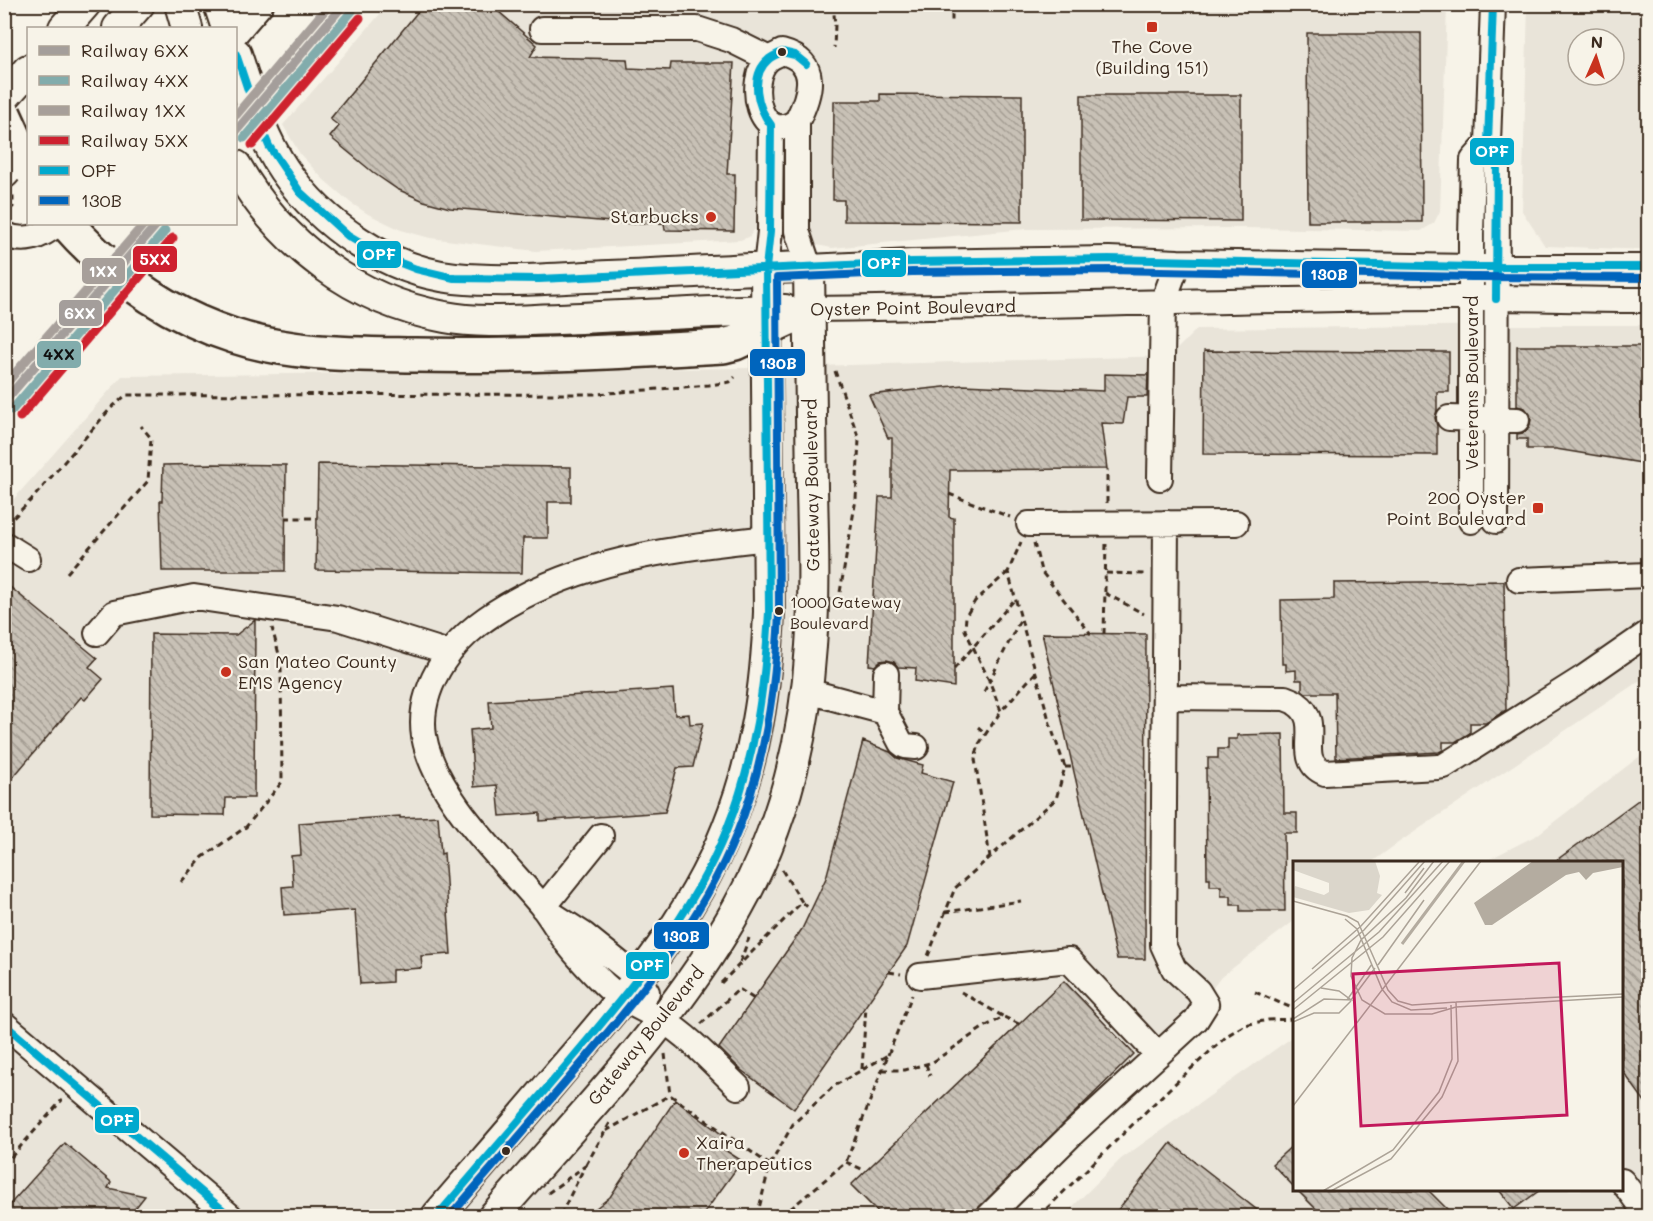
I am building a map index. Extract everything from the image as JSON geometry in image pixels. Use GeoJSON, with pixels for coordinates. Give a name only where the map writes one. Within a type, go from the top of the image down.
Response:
{"type":"FeatureCollection","features":[{"type":"Feature","properties":{"kind":"highway"},"geometry":{"type":"LineString","coordinates":[[4,114],[27,165]]}},
{"type":"Feature","properties":{"kind":"highway"},"geometry":{"type":"LineString","coordinates":[[68,225],[109,266],[135,287],[166,306],[199,323],[235,337],[308,351],[384,355],[559,355],[723,346],[735,343],[766,319],[809,309]]}},
{"type":"Feature","properties":{"kind":"main road"},"geometry":{"type":"LineString","coordinates":[[65,27],[85,4]]}},
{"type":"Feature","properties":{"kind":"main road"},"geometry":{"type":"LineString","coordinates":[[119,27],[139,4]]}},
{"type":"Feature","properties":{"kind":"main road"},"geometry":{"type":"LineString","coordinates":[[180,4],[187,27]]}},
{"type":"Feature","properties":{"kind":"main road"},"geometry":{"type":"LineString","coordinates":[[219,4],[227,27]]}},
{"type":"Feature","properties":{"kind":"main road"},"geometry":{"type":"LineString","coordinates":[[237,57],[269,146],[300,192],[348,236],[380,255],[416,269],[454,278],[539,279],[808,267]]}},
{"type":"Feature","properties":{"kind":"main road"},"geometry":{"type":"LineString","coordinates":[[4,98],[27,71]]}},
{"type":"Feature","properties":{"kind":"main road"},"geometry":{"type":"LineString","coordinates":[[4,173],[27,146]]}},
{"type":"Feature","properties":{"kind":"main road"},"geometry":{"type":"LineString","coordinates":[[237,168],[263,209],[297,246],[363,290],[404,306],[446,318],[766,319]]}},
{"type":"Feature","properties":{"kind":"main road","name":"Gateway Boulevard"},"geometry":{"type":"LineString","coordinates":[[494,1216],[663,1020],[702,967],[739,906],[767,847],[788,788],[807,691],[812,644],[808,267]]}},
{"type":"Feature","properties":{"kind":"main road"},"geometry":{"type":"LineString","coordinates":[[436,1216],[631,989],[671,934],[701,885],[727,831],[746,776],[759,721],[766,667],[769,538],[766,268]]}},
{"type":"Feature","properties":{"kind":"street"},"geometry":{"type":"LineString","coordinates":[[237,32],[261,4]]}},
{"type":"Feature","properties":{"kind":"street","name":"Veterans Boulevard"},"geometry":{"type":"LineString","coordinates":[[1471,520],[1461,418],[1484,299],[1496,267],[1497,162],[1488,143],[1493,4]]}},
{"type":"Feature","properties":{"kind":"street"},"geometry":{"type":"LineString","coordinates":[[542,29],[683,17],[697,29],[730,40],[769,59]]}},
{"type":"Feature","properties":{"kind":"street"},"geometry":{"type":"LineString","coordinates":[[782,52],[795,55],[806,64],[809,91],[805,106],[797,121],[782,128],[771,125],[764,118],[759,106],[756,89],[760,73],[769,59],[782,52]]}},
{"type":"Feature","properties":{"kind":"street"},"geometry":{"type":"LineString","coordinates":[[797,121],[797,231],[808,267],[912,262],[1097,259],[1472,267],[1648,267]]}},
{"type":"Feature","properties":{"kind":"street"},"geometry":{"type":"LineString","coordinates":[[766,268],[771,231],[771,125]]}},
{"type":"Feature","properties":{"kind":"street","name":"Veterans Boulevard"},"geometry":{"type":"LineString","coordinates":[[1488,143],[1473,160],[1472,267],[1484,299],[1507,420],[1496,521]]}},
{"type":"Feature","properties":{"kind":"street"},"geometry":{"type":"LineString","coordinates":[[4,234],[13,238],[31,239],[44,234],[56,225]]}},
{"type":"Feature","properties":{"kind":"street"},"geometry":{"type":"LineString","coordinates":[[1160,478],[1163,302],[1178,262]]}},
{"type":"Feature","properties":{"kind":"street","name":"Oyster Point Boulevard"},"geometry":{"type":"LineString","coordinates":[[809,309],[1049,307],[1163,302],[1648,300]]}},
{"type":"Feature","properties":{"kind":"street"},"geometry":{"type":"LineString","coordinates":[[1461,418],[1507,420]]}},
{"type":"Feature","properties":{"kind":"street"},"geometry":{"type":"LineString","coordinates":[[989,1216],[1073,1133],[1197,1020],[1206,1004],[1198,991],[1174,969],[1163,945],[1166,523]]}},
{"type":"Feature","properties":{"kind":"street"},"geometry":{"type":"LineString","coordinates":[[1029,524],[1236,524]]}},
{"type":"Feature","properties":{"kind":"street"},"geometry":{"type":"LineString","coordinates":[[738,1087],[631,989],[605,985],[567,944],[543,908],[475,829],[447,791],[432,764],[424,735],[424,707],[433,679],[449,653],[470,631],[495,612],[545,585],[590,568],[640,555],[769,538]]}},
{"type":"Feature","properties":{"kind":"street"},"geometry":{"type":"LineString","coordinates":[[4,544],[28,559]]}},
{"type":"Feature","properties":{"kind":"street"},"geometry":{"type":"LineString","coordinates":[[1519,580],[1648,575]]}},
{"type":"Feature","properties":{"kind":"street"},"geometry":{"type":"LineString","coordinates":[[97,633],[108,607],[194,597],[338,618],[449,653]]}},
{"type":"Feature","properties":{"kind":"street"},"geometry":{"type":"LineString","coordinates":[[1165,697],[1285,698],[1299,705],[1308,717],[1309,758],[1313,766],[1325,773],[1438,767],[1444,766],[1583,678],[1648,633]]}},
{"type":"Feature","properties":{"kind":"street"},"geometry":{"type":"LineString","coordinates":[[885,712],[886,674]]}},
{"type":"Feature","properties":{"kind":"street"},"geometry":{"type":"LineString","coordinates":[[807,691],[885,712],[911,744]]}},
{"type":"Feature","properties":{"kind":"street"},"geometry":{"type":"LineString","coordinates":[[543,908],[601,836]]}},
{"type":"Feature","properties":{"kind":"street"},"geometry":{"type":"LineString","coordinates":[[926,975],[1069,960],[1121,1028],[1158,1055]]}},
{"type":"Feature","properties":{"kind":"street"},"geometry":{"type":"LineString","coordinates":[[4,1024],[230,1216]]}},
{"type":"Feature","properties":{"kind":"street"},"geometry":{"type":"LineString","coordinates":[[1623,1182],[1648,1216]]}},
{"type":"Feature","properties":{"kind":"path"},"geometry":{"type":"LineString","coordinates":[[711,11],[717,4]]}},
{"type":"Feature","properties":{"kind":"path"},"geometry":{"type":"LineString","coordinates":[[833,4],[834,48]]}},
{"type":"Feature","properties":{"kind":"path"},"geometry":{"type":"LineString","coordinates":[[952,4],[952,25]]}},
{"type":"Feature","properties":{"kind":"path"},"geometry":{"type":"LineString","coordinates":[[834,368],[859,439],[856,499],[837,611]]}},
{"type":"Feature","properties":{"kind":"path"},"geometry":{"type":"LineString","coordinates":[[4,526],[33,498],[110,409],[126,395],[596,394],[709,385],[730,382],[735,377]]}},
{"type":"Feature","properties":{"kind":"path"},"geometry":{"type":"LineString","coordinates":[[67,573],[148,481],[151,438],[141,426]]}},
{"type":"Feature","properties":{"kind":"path"},"geometry":{"type":"LineString","coordinates":[[1104,634],[1107,469]]}},
{"type":"Feature","properties":{"kind":"path"},"geometry":{"type":"LineString","coordinates":[[949,494],[1029,524]]}},
{"type":"Feature","properties":{"kind":"path"},"geometry":{"type":"LineString","coordinates":[[285,518],[317,518]]}},
{"type":"Feature","properties":{"kind":"path"},"geometry":{"type":"LineString","coordinates":[[1001,711],[965,630],[966,616],[975,601],[1008,572],[1029,524]]}},
{"type":"Feature","properties":{"kind":"path"},"geometry":{"type":"LineString","coordinates":[[1029,524],[1041,570],[1091,634]]}},
{"type":"Feature","properties":{"kind":"path"},"geometry":{"type":"LineString","coordinates":[[782,1216],[788,1215],[846,1162],[888,1055],[926,975],[945,912],[955,888],[1056,799],[1065,767],[1008,572]]}},
{"type":"Feature","properties":{"kind":"path"},"geometry":{"type":"LineString","coordinates":[[1106,573],[1151,574]]}},
{"type":"Feature","properties":{"kind":"path"},"geometry":{"type":"LineString","coordinates":[[1105,593],[1151,617]]}},
{"type":"Feature","properties":{"kind":"path"},"geometry":{"type":"LineString","coordinates":[[954,669],[1016,599]]}},
{"type":"Feature","properties":{"kind":"path"},"geometry":{"type":"LineString","coordinates":[[181,882],[203,857],[246,827],[282,782],[281,662],[271,627],[275,609]]}},
{"type":"Feature","properties":{"kind":"path"},"geometry":{"type":"LineString","coordinates":[[984,692],[1021,619]]}},
{"type":"Feature","properties":{"kind":"path"},"geometry":{"type":"LineString","coordinates":[[990,858],[975,759],[979,744],[1001,711],[1036,672]]}},
{"type":"Feature","properties":{"kind":"path"},"geometry":{"type":"LineString","coordinates":[[978,727],[986,734]]}},
{"type":"Feature","properties":{"kind":"path"},"geometry":{"type":"LineString","coordinates":[[1065,767],[1073,767]]}},
{"type":"Feature","properties":{"kind":"path"},"geometry":{"type":"LineString","coordinates":[[780,867],[802,902],[811,910]]}},
{"type":"Feature","properties":{"kind":"path"},"geometry":{"type":"LineString","coordinates":[[945,912],[1021,901]]}},
{"type":"Feature","properties":{"kind":"path"},"geometry":{"type":"LineString","coordinates":[[715,988],[802,902]]}},
{"type":"Feature","properties":{"kind":"path"},"geometry":{"type":"LineString","coordinates":[[926,975],[1019,1024]]}},
{"type":"Feature","properties":{"kind":"path"},"geometry":{"type":"LineString","coordinates":[[699,1025],[739,989],[754,999]]}},
{"type":"Feature","properties":{"kind":"path"},"geometry":{"type":"LineString","coordinates":[[1255,992],[1293,1009]]}},
{"type":"Feature","properties":{"kind":"path"},"geometry":{"type":"LineString","coordinates":[[862,1069],[866,1006]]}},
{"type":"Feature","properties":{"kind":"path"},"geometry":{"type":"LineString","coordinates":[[882,1070],[905,1070],[933,1062],[984,1027],[1004,1017]]}},
{"type":"Feature","properties":{"kind":"path"},"geometry":{"type":"LineString","coordinates":[[1039,1216],[1169,1089],[1228,1035],[1245,1025],[1268,1020],[1293,1019]]}},
{"type":"Feature","properties":{"kind":"path"},"geometry":{"type":"LineString","coordinates":[[665,1054],[670,1095],[770,1165]]}},
{"type":"Feature","properties":{"kind":"path"},"geometry":{"type":"LineString","coordinates":[[757,1216],[770,1165],[794,1124],[834,1086],[888,1055]]}},
{"type":"Feature","properties":{"kind":"path"},"geometry":{"type":"LineString","coordinates":[[926,1064],[930,1076]]}},
{"type":"Feature","properties":{"kind":"path"},"geometry":{"type":"LineString","coordinates":[[4,1165],[76,1085]]}},
{"type":"Feature","properties":{"kind":"path"},"geometry":{"type":"LineString","coordinates":[[605,1131],[670,1095]]}},
{"type":"Feature","properties":{"kind":"path"},"geometry":{"type":"LineString","coordinates":[[846,1162],[864,1170]]}},
{"type":"Feature","properties":{"kind":"path"},"geometry":{"type":"LineString","coordinates":[[541,1197],[585,1166],[560,1216]]}},
{"type":"Feature","properties":{"kind":"shaded area"},"geometry":{"type":"Polygon","coordinates":[[[388,5],[1447,5],[1440,211],[1434,223],[1421,231],[1242,228],[1026,229],[832,248],[812,244],[797,231],[754,230],[749,237],[740,240],[536,251],[430,238],[401,230],[351,203],[323,179],[300,154],[283,125],[388,5]]]}},
{"type":"Feature","properties":{"kind":"shaded area"},"geometry":{"type":"Polygon","coordinates":[[[1528,5],[1648,5],[1648,250],[1545,246],[1522,211],[1528,5]]]}},
{"type":"Feature","properties":{"kind":"shaded area"},"geometry":{"type":"Polygon","coordinates":[[[1648,325],[1648,675],[1373,861],[1293,861],[1293,922],[1221,977],[1203,1001],[985,1216],[5,1216],[5,509],[122,376],[742,368],[1170,356],[1197,329],[1648,325]]]}},
{"type":"Feature","properties":{"kind":"shaded area"},"geometry":{"type":"Polygon","coordinates":[[[1648,750],[1648,1216],[1063,1216],[1121,1159],[1293,1037],[1293,1191],[1623,1191],[1623,861],[1486,861],[1537,835],[1648,750]]]}},
{"type":"Feature","properties":{"kind":"building"},"geometry":{"type":"Polygon","coordinates":[[[424,4],[490,4],[537,45],[530,57],[627,59],[628,68],[670,70],[671,63],[734,63],[727,174],[735,174],[734,231],[665,230],[664,223],[634,224],[450,208],[424,201],[397,189],[375,174],[330,137],[339,126],[330,119],[424,4]]]}},
{"type":"Feature","properties":{"kind":"building"},"geometry":{"type":"Polygon","coordinates":[[[1307,33],[1421,33],[1422,222],[1308,222],[1307,33]]]}},
{"type":"Feature","properties":{"kind":"building"},"geometry":{"type":"Polygon","coordinates":[[[880,94],[1022,95],[1022,222],[844,221],[844,200],[833,200],[834,101],[880,101],[880,94]]]}},
{"type":"Feature","properties":{"kind":"building"},"geometry":{"type":"Polygon","coordinates":[[[1081,95],[1241,95],[1241,221],[1081,220],[1081,95]]]}},
{"type":"Feature","properties":{"kind":"building"},"geometry":{"type":"Polygon","coordinates":[[[1517,346],[1648,346],[1648,464],[1556,449],[1527,449],[1527,439],[1517,439],[1517,434],[1529,428],[1531,420],[1525,408],[1517,406],[1517,346]]]}},
{"type":"Feature","properties":{"kind":"building"},"geometry":{"type":"Polygon","coordinates":[[[1204,351],[1449,352],[1449,392],[1437,392],[1435,418],[1437,455],[1203,454],[1204,351]]]}},
{"type":"Feature","properties":{"kind":"building"},"geometry":{"type":"Polygon","coordinates":[[[1104,374],[1148,375],[1147,397],[1127,397],[1123,424],[1101,423],[1107,469],[950,470],[949,517],[954,518],[954,687],[915,681],[916,668],[898,667],[894,662],[887,660],[880,661],[875,666],[869,665],[879,497],[892,497],[892,438],[888,438],[869,395],[963,385],[1104,391],[1104,374]]]}},
{"type":"Feature","properties":{"kind":"building"},"geometry":{"type":"Polygon","coordinates":[[[318,464],[571,467],[571,502],[548,502],[548,538],[523,538],[522,573],[316,570],[318,464]]]}},
{"type":"Feature","properties":{"kind":"building"},"geometry":{"type":"Polygon","coordinates":[[[163,465],[286,465],[285,571],[162,571],[160,501],[162,501],[163,465]]]}},
{"type":"Feature","properties":{"kind":"building"},"geometry":{"type":"Polygon","coordinates":[[[1504,581],[1506,710],[1486,723],[1470,723],[1470,733],[1455,742],[1443,742],[1443,750],[1439,752],[1336,758],[1335,693],[1306,693],[1302,690],[1302,680],[1296,680],[1296,670],[1286,671],[1286,664],[1282,664],[1281,600],[1334,599],[1334,583],[1504,581]]]}},
{"type":"Feature","properties":{"kind":"building"},"geometry":{"type":"Polygon","coordinates":[[[4,582],[97,658],[89,667],[103,679],[85,700],[81,697],[4,788],[4,582]]]}},
{"type":"Feature","properties":{"kind":"building"},"geometry":{"type":"Polygon","coordinates":[[[255,620],[254,798],[226,798],[225,815],[150,814],[151,634],[236,635],[255,620]]]}},
{"type":"Feature","properties":{"kind":"building"},"geometry":{"type":"Polygon","coordinates":[[[1042,633],[1146,634],[1145,959],[1117,959],[1042,633]]]}},
{"type":"Feature","properties":{"kind":"building"},"geometry":{"type":"Polygon","coordinates":[[[673,689],[675,715],[689,714],[690,724],[703,723],[693,767],[677,768],[665,812],[540,821],[540,813],[500,816],[497,785],[474,787],[470,730],[491,728],[489,701],[673,689]]]}},
{"type":"Feature","properties":{"kind":"building"},"geometry":{"type":"Polygon","coordinates":[[[1283,734],[1284,813],[1297,813],[1297,833],[1284,833],[1285,911],[1240,911],[1240,905],[1231,905],[1231,896],[1221,896],[1221,886],[1210,886],[1210,878],[1207,878],[1206,768],[1208,768],[1208,758],[1218,758],[1218,749],[1228,749],[1228,739],[1237,739],[1237,735],[1283,734]]]}},
{"type":"Feature","properties":{"kind":"building"},"geometry":{"type":"Polygon","coordinates":[[[863,741],[890,752],[897,758],[923,765],[921,773],[953,782],[907,946],[794,1109],[741,1070],[719,1048],[802,929],[826,878],[863,741]]]}},
{"type":"Feature","properties":{"kind":"building"},"geometry":{"type":"Polygon","coordinates":[[[1641,798],[1648,809],[1648,1106],[1623,1071],[1623,861],[1555,861],[1641,798]]]}},
{"type":"Feature","properties":{"kind":"building"},"geometry":{"type":"Polygon","coordinates":[[[400,816],[400,818],[438,816],[441,854],[444,853],[451,954],[421,956],[422,968],[392,970],[392,982],[360,984],[355,910],[284,915],[282,887],[293,886],[291,856],[301,855],[299,823],[400,816]]]}},
{"type":"Feature","properties":{"kind":"building"},"geometry":{"type":"Polygon","coordinates":[[[1064,981],[1134,1054],[970,1216],[882,1216],[851,1185],[1064,981]]]}},
{"type":"Feature","properties":{"kind":"building","name":"Xaira Therapeutics"},"geometry":{"type":"Polygon","coordinates":[[[675,1100],[724,1136],[717,1145],[742,1161],[702,1216],[586,1216],[610,1197],[675,1100]]]}},
{"type":"Feature","properties":{"kind":"building"},"geometry":{"type":"Polygon","coordinates":[[[65,1143],[111,1182],[108,1188],[145,1196],[129,1216],[4,1216],[4,1211],[65,1143]]]}},
{"type":"Feature","properties":{"kind":"building"},"geometry":{"type":"Polygon","coordinates":[[[1171,1143],[1265,1216],[1113,1216],[1171,1143]]]}},
{"type":"Feature","properties":{"kind":"building"},"geometry":{"type":"Polygon","coordinates":[[[1293,1145],[1293,1186],[1272,1164],[1293,1145]]]}},
{"type":"Feature","properties":{"kind":"building"},"geometry":{"type":"Polygon","coordinates":[[[1298,1191],[1429,1191],[1454,1216],[1323,1216],[1298,1191]]]}},
{"type":"Feature","properties":{"kind":"building"},"geometry":{"type":"Polygon","coordinates":[[[1500,1191],[1539,1191],[1514,1209],[1500,1191]]]}},
{"type":"Feature","properties":{"kind":"rail line","name":"1XX"},"geometry":{"type":"LineString","coordinates":[[237,114],[330,4]]}},
{"type":"Feature","properties":{"kind":"rail line","name":"6XX"},"geometry":{"type":"LineString","coordinates":[[237,130],[344,4]]}},
{"type":"Feature","properties":{"kind":"rail line","name":"4XX"},"geometry":{"type":"LineString","coordinates":[[244,138],[352,11]]}},
{"type":"Feature","properties":{"kind":"rail line","name":"5XX"},"geometry":{"type":"LineString","coordinates":[[252,145],[360,18]]}},
{"type":"Feature","properties":{"kind":"rail line","name":"1XX"},"geometry":{"type":"LineString","coordinates":[[4,386],[143,225]]}},
{"type":"Feature","properties":{"kind":"rail line","name":"6XX"},"geometry":{"type":"LineString","coordinates":[[4,402],[156,225]]}},
{"type":"Feature","properties":{"kind":"rail line","name":"4XX"},"geometry":{"type":"LineString","coordinates":[[12,410],[165,231]]}},
{"type":"Feature","properties":{"kind":"rail line","name":"5XX"},"geometry":{"type":"LineString","coordinates":[[20,417],[173,238]]}},
{"type":"Feature","properties":{"kind":"transit line","name":"OPF"},"geometry":{"type":"LineString","coordinates":[[1493,4],[1488,143],[1497,162],[1496,299]]}},
{"type":"Feature","properties":{"kind":"transit line","name":"OPF"},"geometry":{"type":"LineString","coordinates":[[437,1216],[634,984],[695,894],[712,862],[737,803],[752,750],[757,722],[765,667],[769,612],[766,268],[770,231],[771,125],[759,101],[757,83],[763,66],[769,59],[782,52],[795,55],[806,64]]}},
{"type":"Feature","properties":{"kind":"transit line","name":"OPF"},"geometry":{"type":"LineString","coordinates":[[237,57],[269,146],[300,192],[348,236],[380,255],[416,269],[454,278],[539,279],[912,262],[1109,259],[1472,267],[1648,267]]}},
{"type":"Feature","properties":{"kind":"transit line","name":"130B"},"geometry":{"type":"LineString","coordinates":[[450,1216],[598,1045],[644,988],[705,898],[722,866],[747,807],[762,752],[772,697],[779,612],[777,278],[912,272],[1109,270],[1648,278]]}},
{"type":"Feature","properties":{"kind":"transit line","name":"OPF"},"geometry":{"type":"LineString","coordinates":[[4,1024],[230,1216]]}},
{"type":"Feature","properties":{"kind":"place","name":"The Cove (Building 151)"},"geometry":{"type":"Point","coordinates":[1152,27]}},
{"type":"Feature","properties":{"kind":"place","name":"Starbucks"},"geometry":{"type":"Point","coordinates":[711,217]}},
{"type":"Feature","properties":{"kind":"place","name":"200 Oyster Point Boulevard"},"geometry":{"type":"Point","coordinates":[1538,508]}},
{"type":"Feature","properties":{"kind":"place","name":"1000 Gateway Boulevard"},"geometry":{"type":"Point","coordinates":[779,611]}},
{"type":"Feature","properties":{"kind":"place","name":"San Mateo County EMS Agency"},"geometry":{"type":"Point","coordinates":[226,672]}},
{"type":"Feature","properties":{"kind":"place","name":"Xaira Therapeutics"},"geometry":{"type":"Point","coordinates":[684,1153]}}]}
